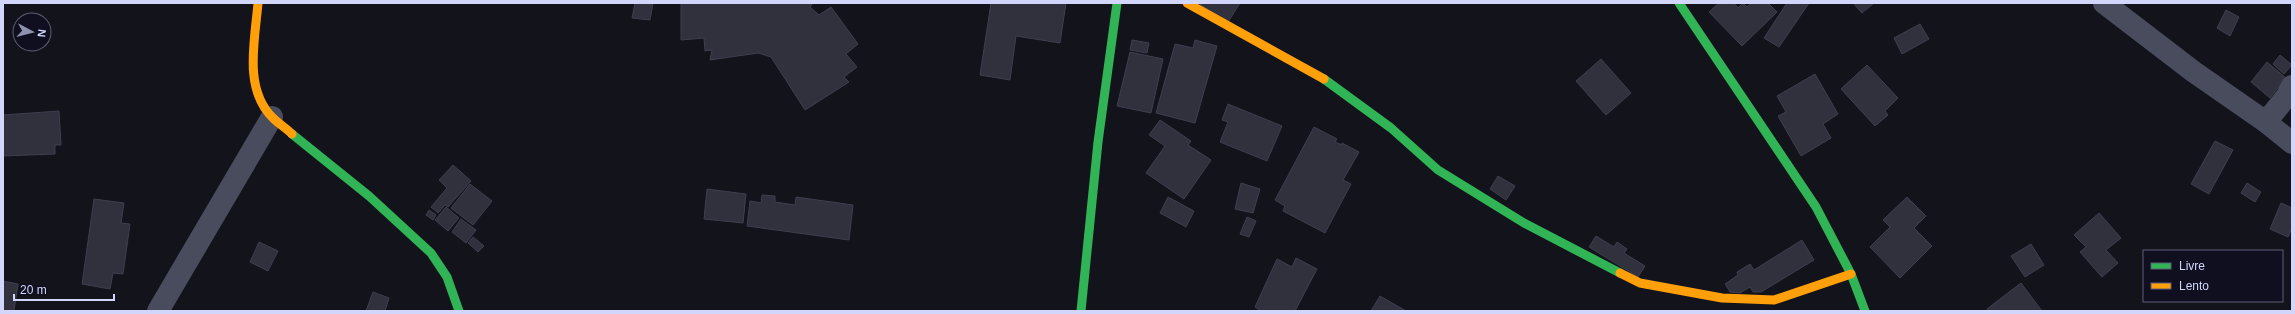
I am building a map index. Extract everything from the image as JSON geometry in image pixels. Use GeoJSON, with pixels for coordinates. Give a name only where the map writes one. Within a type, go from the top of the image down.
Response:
{"type":"FeatureCollection","features":[{"type":"Feature","properties":{"kind":"street"},"geometry":{"type":"LineString","coordinates":[[258,3],[252,65],[257,92],[272,116],[369,196],[431,253],[447,276],[459,311]]}},
{"type":"Feature","properties":{"kind":"street"},"geometry":{"type":"LineString","coordinates":[[1081,311],[1098,142],[1117,3]]}},
{"type":"Feature","properties":{"kind":"street"},"geometry":{"type":"LineString","coordinates":[[1187,3],[1325,79],[1391,128],[1438,170],[1524,224],[1640,284],[1722,298],[1774,300],[1851,274]]}},
{"type":"Feature","properties":{"kind":"street"},"geometry":{"type":"LineString","coordinates":[[1679,3],[1816,207],[1851,274],[1865,311]]}},
{"type":"Feature","properties":{"kind":"street"},"geometry":{"type":"LineString","coordinates":[[2104,3],[2194,72],[2266,122],[2292,143]]}},
{"type":"Feature","properties":{"kind":"street"},"geometry":{"type":"LineString","coordinates":[[2266,122],[2287,96],[2292,86]]}},
{"type":"Feature","properties":{"kind":"street"},"geometry":{"type":"LineString","coordinates":[[158,311],[272,116]]}},
{"type":"Feature","properties":{"kind":"building"},"geometry":{"type":"Polygon","coordinates":[[[635,3],[653,3],[650,20],[632,18],[635,3]]]}},
{"type":"Feature","properties":{"kind":"building"},"geometry":{"type":"Polygon","coordinates":[[[681,3],[813,3],[810,7],[819,15],[831,7],[858,44],[846,54],[857,67],[844,77],[849,82],[805,110],[771,57],[758,53],[710,60],[712,50],[705,51],[704,38],[681,40],[681,3]]]}},
{"type":"Feature","properties":{"kind":"building"},"geometry":{"type":"Polygon","coordinates":[[[991,3],[1066,3],[1060,43],[1016,36],[1010,80],[980,75],[991,3]]]}},
{"type":"Feature","properties":{"kind":"building"},"geometry":{"type":"Polygon","coordinates":[[[1198,3],[1240,3],[1228,22],[1198,3]]]}},
{"type":"Feature","properties":{"kind":"building"},"geometry":{"type":"Polygon","coordinates":[[[1719,3],[1734,3],[1738,8],[1743,3],[1747,7],[1751,3],[1768,3],[1777,12],[1742,46],[1709,12],[1719,3]]]}},
{"type":"Feature","properties":{"kind":"building"},"geometry":{"type":"Polygon","coordinates":[[[1787,3],[1809,3],[1779,47],[1764,38],[1787,3]]]}},
{"type":"Feature","properties":{"kind":"building"},"geometry":{"type":"Polygon","coordinates":[[[1853,3],[1874,3],[1862,13],[1853,3]]]}},
{"type":"Feature","properties":{"kind":"building"},"geometry":{"type":"Polygon","coordinates":[[[2226,10],[2239,17],[2230,36],[2217,28],[2226,10]]]}},
{"type":"Feature","properties":{"kind":"building"},"geometry":{"type":"Polygon","coordinates":[[[1920,24],[1929,39],[1902,54],[1894,38],[1920,24]]]}},
{"type":"Feature","properties":{"kind":"building"},"geometry":{"type":"Polygon","coordinates":[[[1132,40],[1149,43],[1147,53],[1130,50],[1132,40]]]}},
{"type":"Feature","properties":{"kind":"building"},"geometry":{"type":"Polygon","coordinates":[[[1195,40],[1217,46],[1195,123],[1156,113],[1175,44],[1193,48],[1195,40]]]}},
{"type":"Feature","properties":{"kind":"building"},"geometry":{"type":"Polygon","coordinates":[[[1130,52],[1163,59],[1151,113],[1117,106],[1130,52]]]}},
{"type":"Feature","properties":{"kind":"building"},"geometry":{"type":"Polygon","coordinates":[[[2280,55],[2292,65],[2284,74],[2273,64],[2280,55]]]}},
{"type":"Feature","properties":{"kind":"building"},"geometry":{"type":"Polygon","coordinates":[[[1601,59],[1631,93],[1606,115],[1576,81],[1601,59]]]}},
{"type":"Feature","properties":{"kind":"building"},"geometry":{"type":"Polygon","coordinates":[[[2267,62],[2286,78],[2270,98],[2251,82],[2267,62]]]}},
{"type":"Feature","properties":{"kind":"building"},"geometry":{"type":"Polygon","coordinates":[[[1867,65],[1898,98],[1885,111],[1888,115],[1875,126],[1841,89],[1867,65]]]}},
{"type":"Feature","properties":{"kind":"building"},"geometry":{"type":"Polygon","coordinates":[[[1815,74],[1838,114],[1823,124],[1831,138],[1801,156],[1778,116],[1786,112],[1777,96],[1815,74]]]}},
{"type":"Feature","properties":{"kind":"building"},"geometry":{"type":"Polygon","coordinates":[[[1228,104],[1282,126],[1267,161],[1220,142],[1228,122],[1222,120],[1228,104]]]}},
{"type":"Feature","properties":{"kind":"building"},"geometry":{"type":"Polygon","coordinates":[[[59,111],[61,145],[55,145],[55,154],[3,156],[3,115],[59,111]]]}},
{"type":"Feature","properties":{"kind":"building"},"geometry":{"type":"Polygon","coordinates":[[[1160,120],[1191,141],[1188,145],[1211,160],[1184,199],[1146,173],[1165,146],[1149,135],[1160,120]]]}},
{"type":"Feature","properties":{"kind":"building"},"geometry":{"type":"Polygon","coordinates":[[[1314,127],[1337,139],[1335,142],[1342,145],[1342,143],[1359,152],[1343,180],[1351,184],[1325,233],[1283,211],[1285,206],[1275,200],[1314,127]]]}},
{"type":"Feature","properties":{"kind":"building"},"geometry":{"type":"Polygon","coordinates":[[[2215,141],[2233,150],[2209,194],[2191,184],[2215,141]]]}},
{"type":"Feature","properties":{"kind":"building"},"geometry":{"type":"Polygon","coordinates":[[[453,165],[471,181],[448,207],[445,205],[438,213],[431,207],[447,188],[439,180],[453,165]]]}},
{"type":"Feature","properties":{"kind":"building"},"geometry":{"type":"Polygon","coordinates":[[[1498,176],[1515,186],[1506,200],[1490,189],[1498,176]]]}},
{"type":"Feature","properties":{"kind":"building"},"geometry":{"type":"Polygon","coordinates":[[[1241,183],[1260,189],[1253,213],[1235,209],[1241,183]]]}},
{"type":"Feature","properties":{"kind":"building"},"geometry":{"type":"Polygon","coordinates":[[[2247,183],[2261,192],[2255,202],[2241,193],[2247,183]]]}},
{"type":"Feature","properties":{"kind":"building"},"geometry":{"type":"Polygon","coordinates":[[[470,184],[492,201],[473,225],[451,208],[470,184]]]}},
{"type":"Feature","properties":{"kind":"building"},"geometry":{"type":"Polygon","coordinates":[[[707,189],[746,194],[743,223],[704,219],[707,189]]]}},
{"type":"Feature","properties":{"kind":"building"},"geometry":{"type":"Polygon","coordinates":[[[762,195],[775,196],[775,202],[795,205],[796,197],[853,205],[849,240],[747,226],[750,201],[761,203],[762,195]]]}},
{"type":"Feature","properties":{"kind":"building"},"geometry":{"type":"Polygon","coordinates":[[[1168,197],[1194,211],[1186,227],[1160,213],[1168,197]]]}},
{"type":"Feature","properties":{"kind":"building"},"geometry":{"type":"Polygon","coordinates":[[[1907,197],[1926,216],[1914,228],[1932,246],[1900,278],[1870,247],[1890,227],[1883,220],[1907,197]]]}},
{"type":"Feature","properties":{"kind":"building"},"geometry":{"type":"Polygon","coordinates":[[[94,199],[124,203],[121,223],[130,224],[123,274],[113,273],[110,289],[82,284],[94,199]]]}},
{"type":"Feature","properties":{"kind":"building"},"geometry":{"type":"Polygon","coordinates":[[[2281,203],[2292,208],[2292,228],[2288,237],[2270,229],[2281,203]]]}},
{"type":"Feature","properties":{"kind":"building"},"geometry":{"type":"Polygon","coordinates":[[[446,207],[459,218],[448,231],[435,220],[446,207]]]}},
{"type":"Feature","properties":{"kind":"building"},"geometry":{"type":"Polygon","coordinates":[[[429,210],[436,215],[433,220],[426,215],[429,210]]]}},
{"type":"Feature","properties":{"kind":"building"},"geometry":{"type":"Polygon","coordinates":[[[2099,213],[2121,238],[2106,250],[2118,263],[2102,277],[2080,252],[2086,247],[2074,235],[2099,213]]]}},
{"type":"Feature","properties":{"kind":"building"},"geometry":{"type":"Polygon","coordinates":[[[1247,217],[1256,221],[1249,237],[1240,234],[1247,217]]]}},
{"type":"Feature","properties":{"kind":"building"},"geometry":{"type":"Polygon","coordinates":[[[461,219],[476,230],[466,243],[452,232],[461,219]]]}},
{"type":"Feature","properties":{"kind":"building"},"geometry":{"type":"Polygon","coordinates":[[[1596,236],[1614,247],[1617,242],[1627,249],[1624,253],[1645,266],[1638,277],[1589,247],[1596,236]]]}},
{"type":"Feature","properties":{"kind":"building"},"geometry":{"type":"Polygon","coordinates":[[[473,237],[484,246],[478,252],[468,243],[473,237]]]}},
{"type":"Feature","properties":{"kind":"building"},"geometry":{"type":"Polygon","coordinates":[[[1802,240],[1814,260],[1761,292],[1753,292],[1750,287],[1740,293],[1730,292],[1725,284],[1738,275],[1737,272],[1750,264],[1754,270],[1802,240]]]}},
{"type":"Feature","properties":{"kind":"building"},"geometry":{"type":"Polygon","coordinates":[[[259,242],[278,251],[268,271],[250,262],[259,242]]]}},
{"type":"Feature","properties":{"kind":"building"},"geometry":{"type":"Polygon","coordinates":[[[2031,244],[2044,265],[2025,277],[2011,256],[2031,244]]]}},
{"type":"Feature","properties":{"kind":"building"},"geometry":{"type":"Polygon","coordinates":[[[1296,258],[1317,269],[1295,311],[1261,311],[1255,307],[1277,259],[1292,267],[1296,258]]]}},
{"type":"Feature","properties":{"kind":"building"},"geometry":{"type":"Polygon","coordinates":[[[3,281],[18,284],[14,311],[3,311],[3,281]]]}},
{"type":"Feature","properties":{"kind":"building"},"geometry":{"type":"Polygon","coordinates":[[[2021,283],[2042,311],[1988,311],[1987,309],[2021,283]]]}},
{"type":"Feature","properties":{"kind":"building"},"geometry":{"type":"Polygon","coordinates":[[[373,292],[389,298],[385,311],[366,311],[373,292]]]}},
{"type":"Feature","properties":{"kind":"building"},"geometry":{"type":"Polygon","coordinates":[[[1380,296],[1406,311],[1371,311],[1380,296]]]}},
{"type":"Feature","properties":{"kind":"traffic: fast"},"geometry":{"type":"LineString","coordinates":[[1081,311],[1098,142],[1117,3]]}},
{"type":"Feature","properties":{"kind":"traffic: fast"},"geometry":{"type":"LineString","coordinates":[[1679,3],[1816,207],[1851,274],[1865,311]]}},
{"type":"Feature","properties":{"kind":"traffic: fast"},"geometry":{"type":"LineString","coordinates":[[1324,79],[1391,128],[1438,170],[1524,223],[1620,273]]}},
{"type":"Feature","properties":{"kind":"traffic: fast"},"geometry":{"type":"LineString","coordinates":[[292,134],[369,196],[431,253],[447,277],[459,311]]}},
{"type":"Feature","properties":{"kind":"traffic: slow"},"geometry":{"type":"LineString","coordinates":[[258,3],[253,64],[254,79],[264,106],[273,118],[292,134]]}},
{"type":"Feature","properties":{"kind":"traffic: slow"},"geometry":{"type":"LineString","coordinates":[[1187,3],[1324,79]]}},
{"type":"Feature","properties":{"kind":"traffic: slow"},"geometry":{"type":"LineString","coordinates":[[1620,273],[1640,283],[1722,298],[1774,300],[1851,274]]}}]}
